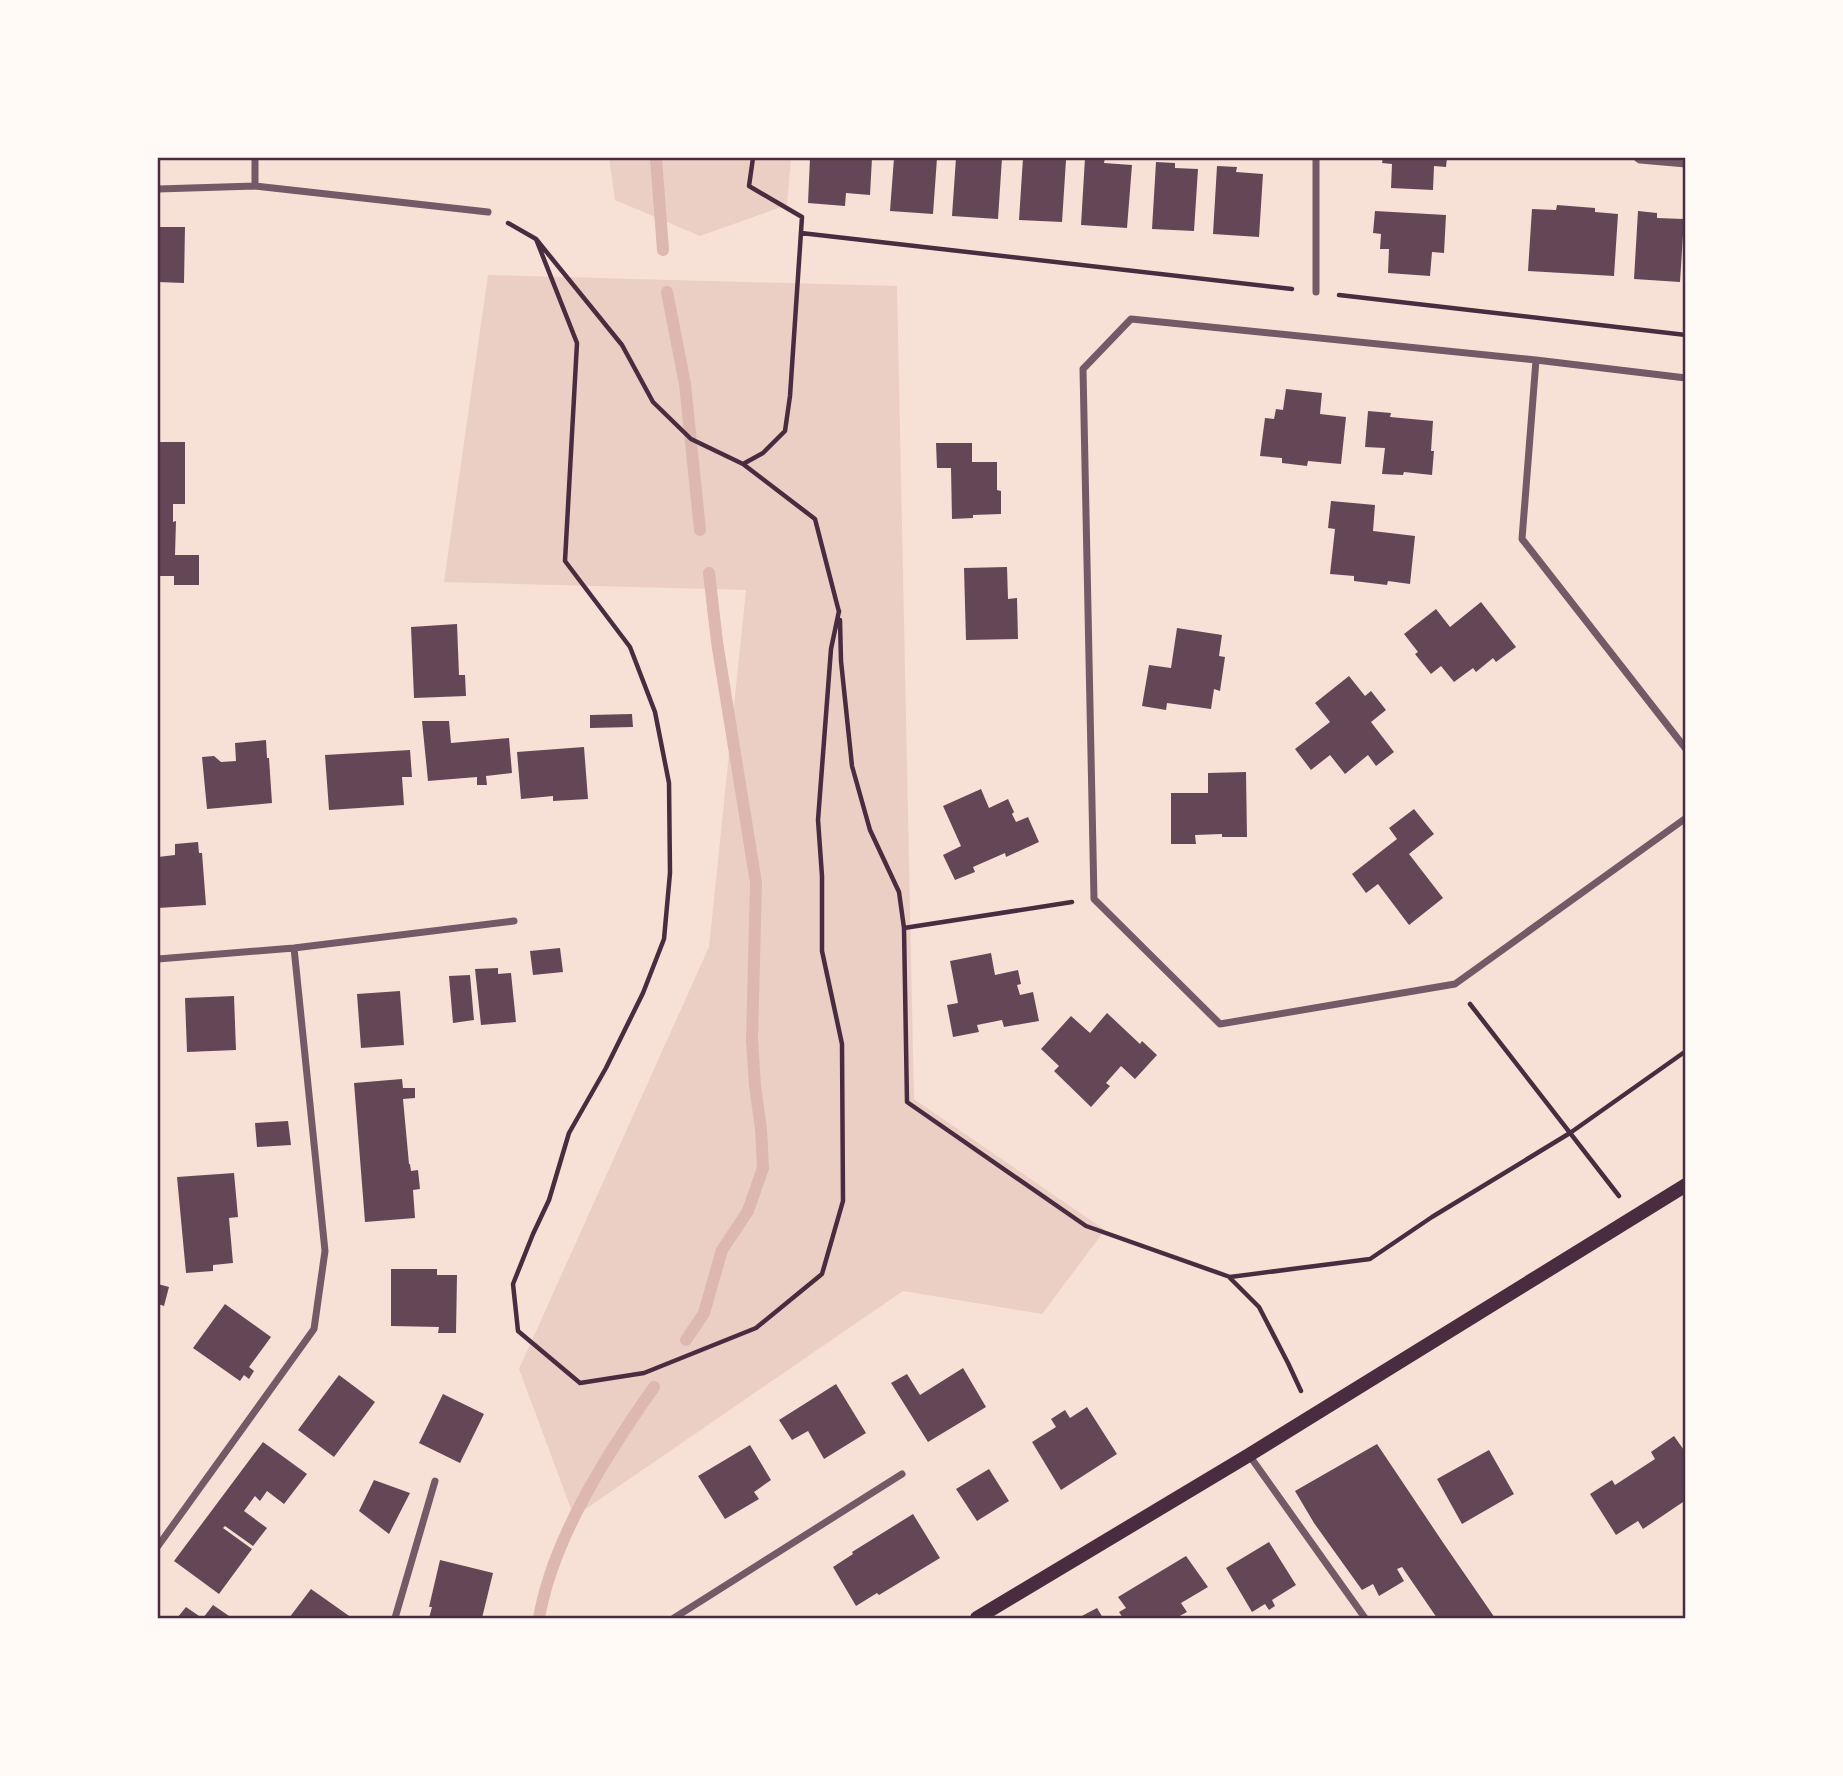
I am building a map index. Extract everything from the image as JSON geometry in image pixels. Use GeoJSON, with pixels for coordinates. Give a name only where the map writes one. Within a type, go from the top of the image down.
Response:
{"type":"FeatureCollection","features":[{"type":"Feature","properties":{"kind":"main road"},"geometry":{"type":"LineString","coordinates":[[976,1619],[1249,1455],[1685,1185]]}},
{"type":"Feature","properties":{"kind":"street"},"geometry":{"type":"LineString","coordinates":[[255,158],[255,186]]}},
{"type":"Feature","properties":{"kind":"street"},"geometry":{"type":"LineString","coordinates":[[1316,158],[1316,292]]}},
{"type":"Feature","properties":{"kind":"street"},"geometry":{"type":"LineString","coordinates":[[1637,158],[1685,164]]}},
{"type":"Feature","properties":{"kind":"street"},"geometry":{"type":"LineString","coordinates":[[158,189],[255,186],[488,212]]}},
{"type":"Feature","properties":{"kind":"street"},"geometry":{"type":"LineString","coordinates":[[1685,378],[1131,318],[1083,369],[1094,898],[1220,1024],[1455,984],[1685,818]]}},
{"type":"Feature","properties":{"kind":"street"},"geometry":{"type":"LineString","coordinates":[[1536,360],[1522,539],[1685,749]]}},
{"type":"Feature","properties":{"kind":"street"},"geometry":{"type":"LineString","coordinates":[[158,959],[294,948],[514,921]]}},
{"type":"Feature","properties":{"kind":"street"},"geometry":{"type":"LineString","coordinates":[[158,1546],[314,1329],[325,1251],[294,948]]}},
{"type":"Feature","properties":{"kind":"street"},"geometry":{"type":"LineString","coordinates":[[1249,1455],[1365,1619]]}},
{"type":"Feature","properties":{"kind":"street"},"geometry":{"type":"LineString","coordinates":[[674,1619],[902,1474]]}},
{"type":"Feature","properties":{"kind":"street"},"geometry":{"type":"LineString","coordinates":[[395,1619],[435,1481]]}},
{"type":"Feature","properties":{"kind":"path"},"geometry":{"type":"LineString","coordinates":[[743,464],[763,453],[785,431],[790,396],[802,217],[749,186],[753,158]]}},
{"type":"Feature","properties":{"kind":"path"},"geometry":{"type":"LineString","coordinates":[[488,212],[536,239],[622,345],[653,402],[691,439],[743,464],[815,519],[839,611],[841,661],[852,766],[870,830],[899,892],[904,929],[907,1102],[1086,1226],[1230,1277],[1259,1307],[1289,1363],[1312,1416]]}},
{"type":"Feature","properties":{"kind":"path"},"geometry":{"type":"LineString","coordinates":[[801,233],[1685,335]]}},
{"type":"Feature","properties":{"kind":"path"},"geometry":{"type":"LineString","coordinates":[[536,239],[577,343],[565,561],[630,647],[655,712],[669,783],[670,873],[664,939],[643,993],[606,1068],[569,1133],[549,1200],[513,1284],[518,1331],[579,1383],[644,1373],[757,1328],[822,1274],[843,1201],[842,1044],[822,951],[822,876],[818,820],[831,649],[839,611]]}},
{"type":"Feature","properties":{"kind":"path"},"geometry":{"type":"LineString","coordinates":[[904,929],[1094,898]]}},
{"type":"Feature","properties":{"kind":"path"},"geometry":{"type":"LineString","coordinates":[[1455,984],[1634,1216]]}},
{"type":"Feature","properties":{"kind":"path"},"geometry":{"type":"LineString","coordinates":[[1230,1277],[1370,1259],[1432,1217],[1570,1133],[1685,1051]]}},
{"type":"Feature","properties":{"kind":"shaded area"},"geometry":{"type":"Polygon","coordinates":[[[609,158],[791,158],[787,205],[700,236],[615,200],[609,158]]]}},
{"type":"Feature","properties":{"kind":"shaded area"},"geometry":{"type":"Polygon","coordinates":[[[488,275],[897,286],[914,1099],[1105,1230],[1042,1314],[903,1291],[574,1517],[519,1369],[709,947],[746,590],[444,582],[488,275]]]}},
{"type":"Feature","properties":{"kind":"building"},"geometry":{"type":"Polygon","coordinates":[[[810,158],[872,158],[870,195],[846,193],[845,206],[808,203],[810,158]]]}},
{"type":"Feature","properties":{"kind":"building"},"geometry":{"type":"Polygon","coordinates":[[[894,158],[937,158],[933,214],[890,211],[894,158]]]}},
{"type":"Feature","properties":{"kind":"building"},"geometry":{"type":"Polygon","coordinates":[[[956,158],[1002,158],[998,219],[952,216],[956,158]]]}},
{"type":"Feature","properties":{"kind":"building"},"geometry":{"type":"Polygon","coordinates":[[[1023,158],[1066,160],[1062,222],[1019,220],[1023,158]]]}},
{"type":"Feature","properties":{"kind":"building"},"geometry":{"type":"Polygon","coordinates":[[[1085,158],[1105,158],[1104,163],[1132,165],[1127,228],[1081,225],[1085,158]]]}},
{"type":"Feature","properties":{"kind":"building"},"geometry":{"type":"Polygon","coordinates":[[[1383,158],[1447,158],[1446,167],[1434,166],[1433,190],[1391,188],[1392,164],[1382,163],[1383,158]]]}},
{"type":"Feature","properties":{"kind":"building"},"geometry":{"type":"Polygon","coordinates":[[[1156,162],[1175,163],[1175,168],[1198,169],[1194,231],[1152,229],[1156,162]]]}},
{"type":"Feature","properties":{"kind":"building"},"geometry":{"type":"Polygon","coordinates":[[[1217,166],[1237,167],[1236,172],[1263,174],[1259,237],[1213,234],[1217,166]]]}},
{"type":"Feature","properties":{"kind":"building"},"geometry":{"type":"Polygon","coordinates":[[[1557,205],[1595,208],[1595,212],[1618,214],[1614,276],[1528,271],[1532,209],[1556,210],[1557,205]]]}},
{"type":"Feature","properties":{"kind":"building"},"geometry":{"type":"Polygon","coordinates":[[[1375,211],[1446,215],[1444,253],[1432,252],[1430,276],[1388,273],[1389,249],[1380,249],[1381,234],[1373,233],[1375,211]]]}},
{"type":"Feature","properties":{"kind":"building"},"geometry":{"type":"Polygon","coordinates":[[[1638,211],[1657,213],[1657,218],[1684,219],[1680,282],[1634,279],[1638,211]]]}},
{"type":"Feature","properties":{"kind":"building"},"geometry":{"type":"Polygon","coordinates":[[[158,227],[185,227],[184,283],[158,282],[158,227]]]}},
{"type":"Feature","properties":{"kind":"building"},"geometry":{"type":"Polygon","coordinates":[[[1286,389],[1322,393],[1320,414],[1346,417],[1341,464],[1308,461],[1307,466],[1282,463],[1282,458],[1260,456],[1265,418],[1274,419],[1276,409],[1283,410],[1286,389]]]}},
{"type":"Feature","properties":{"kind":"building"},"geometry":{"type":"Polygon","coordinates":[[[1368,411],[1391,413],[1390,417],[1433,421],[1432,475],[1404,472],[1403,475],[1382,474],[1385,448],[1365,447],[1368,411]]]}},
{"type":"Feature","properties":{"kind":"building"},"geometry":{"type":"Polygon","coordinates":[[[158,442],[185,442],[185,504],[173,504],[173,522],[176,521],[175,555],[199,555],[199,585],[174,585],[174,576],[158,576],[158,442]]]}},
{"type":"Feature","properties":{"kind":"building"},"geometry":{"type":"Polygon","coordinates":[[[936,443],[972,443],[972,462],[997,462],[997,490],[1001,491],[1001,514],[952,519],[951,468],[937,468],[936,443]]]}},
{"type":"Feature","properties":{"kind":"building"},"geometry":{"type":"Polygon","coordinates":[[[1331,501],[1375,505],[1373,531],[1415,536],[1410,584],[1388,581],[1387,585],[1354,581],[1354,576],[1330,574],[1335,529],[1328,528],[1331,501]]]}},
{"type":"Feature","properties":{"kind":"building"},"geometry":{"type":"Polygon","coordinates":[[[1007,567],[1008,599],[1017,598],[1018,639],[966,640],[964,568],[1007,567]]]}},
{"type":"Feature","properties":{"kind":"building"},"geometry":{"type":"Polygon","coordinates":[[[1481,602],[1516,647],[1496,662],[1493,658],[1476,672],[1473,668],[1454,682],[1441,666],[1431,674],[1404,634],[1436,609],[1450,627],[1481,602]]]}},
{"type":"Feature","properties":{"kind":"building"},"geometry":{"type":"Polygon","coordinates":[[[457,624],[459,675],[465,675],[466,696],[414,698],[411,627],[457,624]]]}},
{"type":"Feature","properties":{"kind":"building"},"geometry":{"type":"Polygon","coordinates":[[[1177,628],[1222,635],[1219,656],[1225,657],[1220,691],[1214,689],[1211,709],[1167,703],[1166,710],[1142,706],[1149,665],[1171,668],[1177,628]]]}},
{"type":"Feature","properties":{"kind":"building"},"geometry":{"type":"Polygon","coordinates":[[[1349,676],[1365,696],[1371,691],[1386,710],[1371,722],[1394,752],[1376,766],[1368,755],[1345,774],[1330,755],[1311,770],[1295,749],[1330,722],[1315,703],[1349,676]]]}},
{"type":"Feature","properties":{"kind":"building"},"geometry":{"type":"Polygon","coordinates":[[[632,714],[633,727],[590,728],[590,715],[632,714]]]}},
{"type":"Feature","properties":{"kind":"building"},"geometry":{"type":"Polygon","coordinates":[[[422,721],[449,721],[451,743],[509,738],[512,773],[486,776],[487,785],[477,785],[477,777],[428,781],[422,721]]]}},
{"type":"Feature","properties":{"kind":"building"},"geometry":{"type":"Polygon","coordinates":[[[266,740],[272,803],[207,809],[202,757],[214,756],[221,762],[236,761],[235,743],[266,740]]]}},
{"type":"Feature","properties":{"kind":"building"},"geometry":{"type":"Polygon","coordinates":[[[584,747],[588,799],[553,801],[553,796],[521,799],[517,752],[584,747]]]}},
{"type":"Feature","properties":{"kind":"building"},"geometry":{"type":"Polygon","coordinates":[[[410,750],[412,777],[402,777],[404,805],[329,810],[325,755],[410,750]]]}},
{"type":"Feature","properties":{"kind":"building"},"geometry":{"type":"Polygon","coordinates":[[[1246,772],[1247,837],[1195,835],[1196,844],[1171,844],[1171,793],[1208,793],[1208,773],[1246,772]]]}},
{"type":"Feature","properties":{"kind":"building"},"geometry":{"type":"Polygon","coordinates":[[[981,789],[989,808],[1008,799],[1016,822],[1028,817],[1039,842],[1006,857],[1005,853],[973,867],[975,872],[955,880],[943,855],[961,846],[943,806],[981,789]]]}},
{"type":"Feature","properties":{"kind":"building"},"geometry":{"type":"Polygon","coordinates":[[[1414,809],[1434,834],[1409,854],[1443,898],[1409,925],[1378,884],[1366,893],[1352,874],[1397,839],[1389,828],[1414,809]]]}},
{"type":"Feature","properties":{"kind":"building"},"geometry":{"type":"Polygon","coordinates":[[[198,842],[199,853],[202,853],[206,905],[158,908],[158,857],[175,855],[175,844],[198,842]]]}},
{"type":"Feature","properties":{"kind":"building"},"geometry":{"type":"Polygon","coordinates":[[[560,948],[563,972],[533,975],[530,951],[560,948]]]}},
{"type":"Feature","properties":{"kind":"building"},"geometry":{"type":"Polygon","coordinates":[[[991,953],[995,975],[1018,970],[1021,984],[1017,985],[1020,995],[1033,992],[1039,1021],[1004,1027],[1002,1020],[977,1025],[979,1032],[953,1037],[947,1005],[958,1003],[950,961],[991,953]]]}},
{"type":"Feature","properties":{"kind":"building"},"geometry":{"type":"Polygon","coordinates":[[[498,968],[498,974],[511,973],[516,1022],[481,1025],[475,969],[498,968]]]}},
{"type":"Feature","properties":{"kind":"building"},"geometry":{"type":"Polygon","coordinates":[[[470,975],[474,1020],[453,1023],[449,976],[470,975]]]}},
{"type":"Feature","properties":{"kind":"building"},"geometry":{"type":"Polygon","coordinates":[[[400,991],[404,1045],[361,1048],[357,994],[400,991]]]}},
{"type":"Feature","properties":{"kind":"building"},"geometry":{"type":"Polygon","coordinates":[[[234,996],[236,1050],[187,1052],[185,998],[234,996]]]}},
{"type":"Feature","properties":{"kind":"building"},"geometry":{"type":"Polygon","coordinates":[[[1107,1013],[1140,1044],[1142,1041],[1157,1055],[1135,1079],[1121,1066],[1106,1083],[1110,1086],[1091,1107],[1054,1071],[1059,1066],[1041,1049],[1071,1016],[1090,1033],[1107,1013]]]}},
{"type":"Feature","properties":{"kind":"building"},"geometry":{"type":"Polygon","coordinates":[[[402,1079],[403,1088],[415,1088],[415,1098],[403,1099],[409,1164],[411,1171],[418,1170],[420,1189],[413,1190],[415,1218],[365,1222],[354,1083],[402,1079]]]}},
{"type":"Feature","properties":{"kind":"building"},"geometry":{"type":"Polygon","coordinates":[[[288,1121],[291,1145],[257,1147],[255,1123],[288,1121]]]}},
{"type":"Feature","properties":{"kind":"building"},"geometry":{"type":"Polygon","coordinates":[[[234,1173],[238,1217],[229,1218],[233,1263],[213,1265],[213,1271],[186,1273],[177,1177],[234,1173]]]}},
{"type":"Feature","properties":{"kind":"building"},"geometry":{"type":"Polygon","coordinates":[[[391,1269],[437,1269],[437,1275],[457,1275],[456,1333],[438,1333],[439,1327],[391,1326],[391,1269]]]}},
{"type":"Feature","properties":{"kind":"building"},"geometry":{"type":"Polygon","coordinates":[[[158,1284],[169,1287],[164,1306],[158,1304],[158,1284]]]}},
{"type":"Feature","properties":{"kind":"building"},"geometry":{"type":"Polygon","coordinates":[[[225,1304],[271,1337],[249,1367],[254,1371],[249,1379],[244,1375],[240,1381],[193,1348],[225,1304]]]}},
{"type":"Feature","properties":{"kind":"building"},"geometry":{"type":"Polygon","coordinates":[[[963,1368],[986,1407],[928,1442],[891,1383],[907,1374],[920,1395],[963,1368]]]}},
{"type":"Feature","properties":{"kind":"building"},"geometry":{"type":"Polygon","coordinates":[[[339,1375],[375,1402],[334,1457],[298,1430],[339,1375]]]}},
{"type":"Feature","properties":{"kind":"building"},"geometry":{"type":"Polygon","coordinates":[[[836,1384],[866,1433],[824,1459],[808,1431],[792,1440],[779,1420],[836,1384]]]}},
{"type":"Feature","properties":{"kind":"building"},"geometry":{"type":"Polygon","coordinates":[[[443,1394],[484,1414],[460,1463],[419,1443],[443,1394]]]}},
{"type":"Feature","properties":{"kind":"building"},"geometry":{"type":"Polygon","coordinates":[[[1087,1407],[1117,1454],[1061,1490],[1032,1442],[1056,1427],[1051,1419],[1065,1410],[1070,1418],[1087,1407]]]}},
{"type":"Feature","properties":{"kind":"building"},"geometry":{"type":"Polygon","coordinates":[[[1674,1436],[1686,1453],[1686,1500],[1643,1529],[1638,1521],[1616,1535],[1590,1494],[1612,1480],[1615,1485],[1655,1459],[1651,1452],[1674,1436]]]}},
{"type":"Feature","properties":{"kind":"building"},"geometry":{"type":"Polygon","coordinates":[[[263,1442],[307,1474],[284,1504],[267,1491],[260,1501],[255,1496],[244,1511],[267,1528],[253,1546],[225,1526],[223,1528],[252,1549],[219,1594],[174,1561],[263,1442]]]}},
{"type":"Feature","properties":{"kind":"building"},"geometry":{"type":"Polygon","coordinates":[[[1377,1444],[1495,1618],[1437,1618],[1402,1567],[1397,1569],[1404,1581],[1379,1596],[1373,1584],[1362,1590],[1314,1523],[1295,1491],[1377,1444]]]}},
{"type":"Feature","properties":{"kind":"building"},"geometry":{"type":"Polygon","coordinates":[[[750,1445],[771,1480],[754,1492],[759,1499],[725,1519],[698,1476],[750,1445]]]}},
{"type":"Feature","properties":{"kind":"building"},"geometry":{"type":"Polygon","coordinates":[[[1489,1450],[1514,1494],[1462,1524],[1437,1479],[1489,1450]]]}},
{"type":"Feature","properties":{"kind":"building"},"geometry":{"type":"Polygon","coordinates":[[[989,1469],[1009,1501],[977,1521],[956,1489],[989,1469]]]}},
{"type":"Feature","properties":{"kind":"building"},"geometry":{"type":"Polygon","coordinates":[[[374,1480],[410,1493],[389,1534],[359,1511],[374,1480]]]}},
{"type":"Feature","properties":{"kind":"building"},"geometry":{"type":"Polygon","coordinates":[[[913,1514],[940,1558],[856,1606],[833,1567],[913,1514]]]}},
{"type":"Feature","properties":{"kind":"building"},"geometry":{"type":"Polygon","coordinates":[[[1269,1542],[1296,1585],[1272,1600],[1275,1606],[1269,1610],[1265,1604],[1252,1612],[1226,1568],[1269,1542]]]}},
{"type":"Feature","properties":{"kind":"building"},"geometry":{"type":"Polygon","coordinates":[[[1186,1556],[1208,1587],[1181,1603],[1187,1612],[1176,1618],[1123,1618],[1119,1612],[1126,1608],[1118,1597],[1186,1556]]]}},
{"type":"Feature","properties":{"kind":"building"},"geometry":{"type":"Polygon","coordinates":[[[440,1560],[493,1573],[482,1618],[429,1618],[440,1560]]]}},
{"type":"Feature","properties":{"kind":"building"},"geometry":{"type":"Polygon","coordinates":[[[311,1589],[352,1618],[289,1618],[311,1589]]]}},
{"type":"Feature","properties":{"kind":"building"},"geometry":{"type":"Polygon","coordinates":[[[213,1605],[232,1618],[203,1618],[213,1605]]]}},
{"type":"Feature","properties":{"kind":"building"},"geometry":{"type":"Polygon","coordinates":[[[186,1607],[202,1618],[177,1618],[186,1607]]]}},
{"type":"Feature","properties":{"kind":"building"},"geometry":{"type":"Polygon","coordinates":[[[1097,1608],[1103,1618],[1078,1618],[1097,1608]]]}},
{"type":"Feature","properties":{"kind":"waterway"},"geometry":{"type":"LineString","coordinates":[[656,158],[663,250]]}},
{"type":"Feature","properties":{"kind":"waterway"},"geometry":{"type":"LineString","coordinates":[[667,292],[685,384],[700,530]]}},
{"type":"Feature","properties":{"kind":"waterway"},"geometry":{"type":"LineString","coordinates":[[686,1340],[704,1313],[722,1250],[748,1211],[763,1168],[752,1040],[756,883],[717,642],[709,573]]}},
{"type":"Feature","properties":{"kind":"waterway"},"geometry":{"type":"LineString","coordinates":[[539,1618],[546,1588],[569,1527],[601,1468],[654,1387]]}}]}
